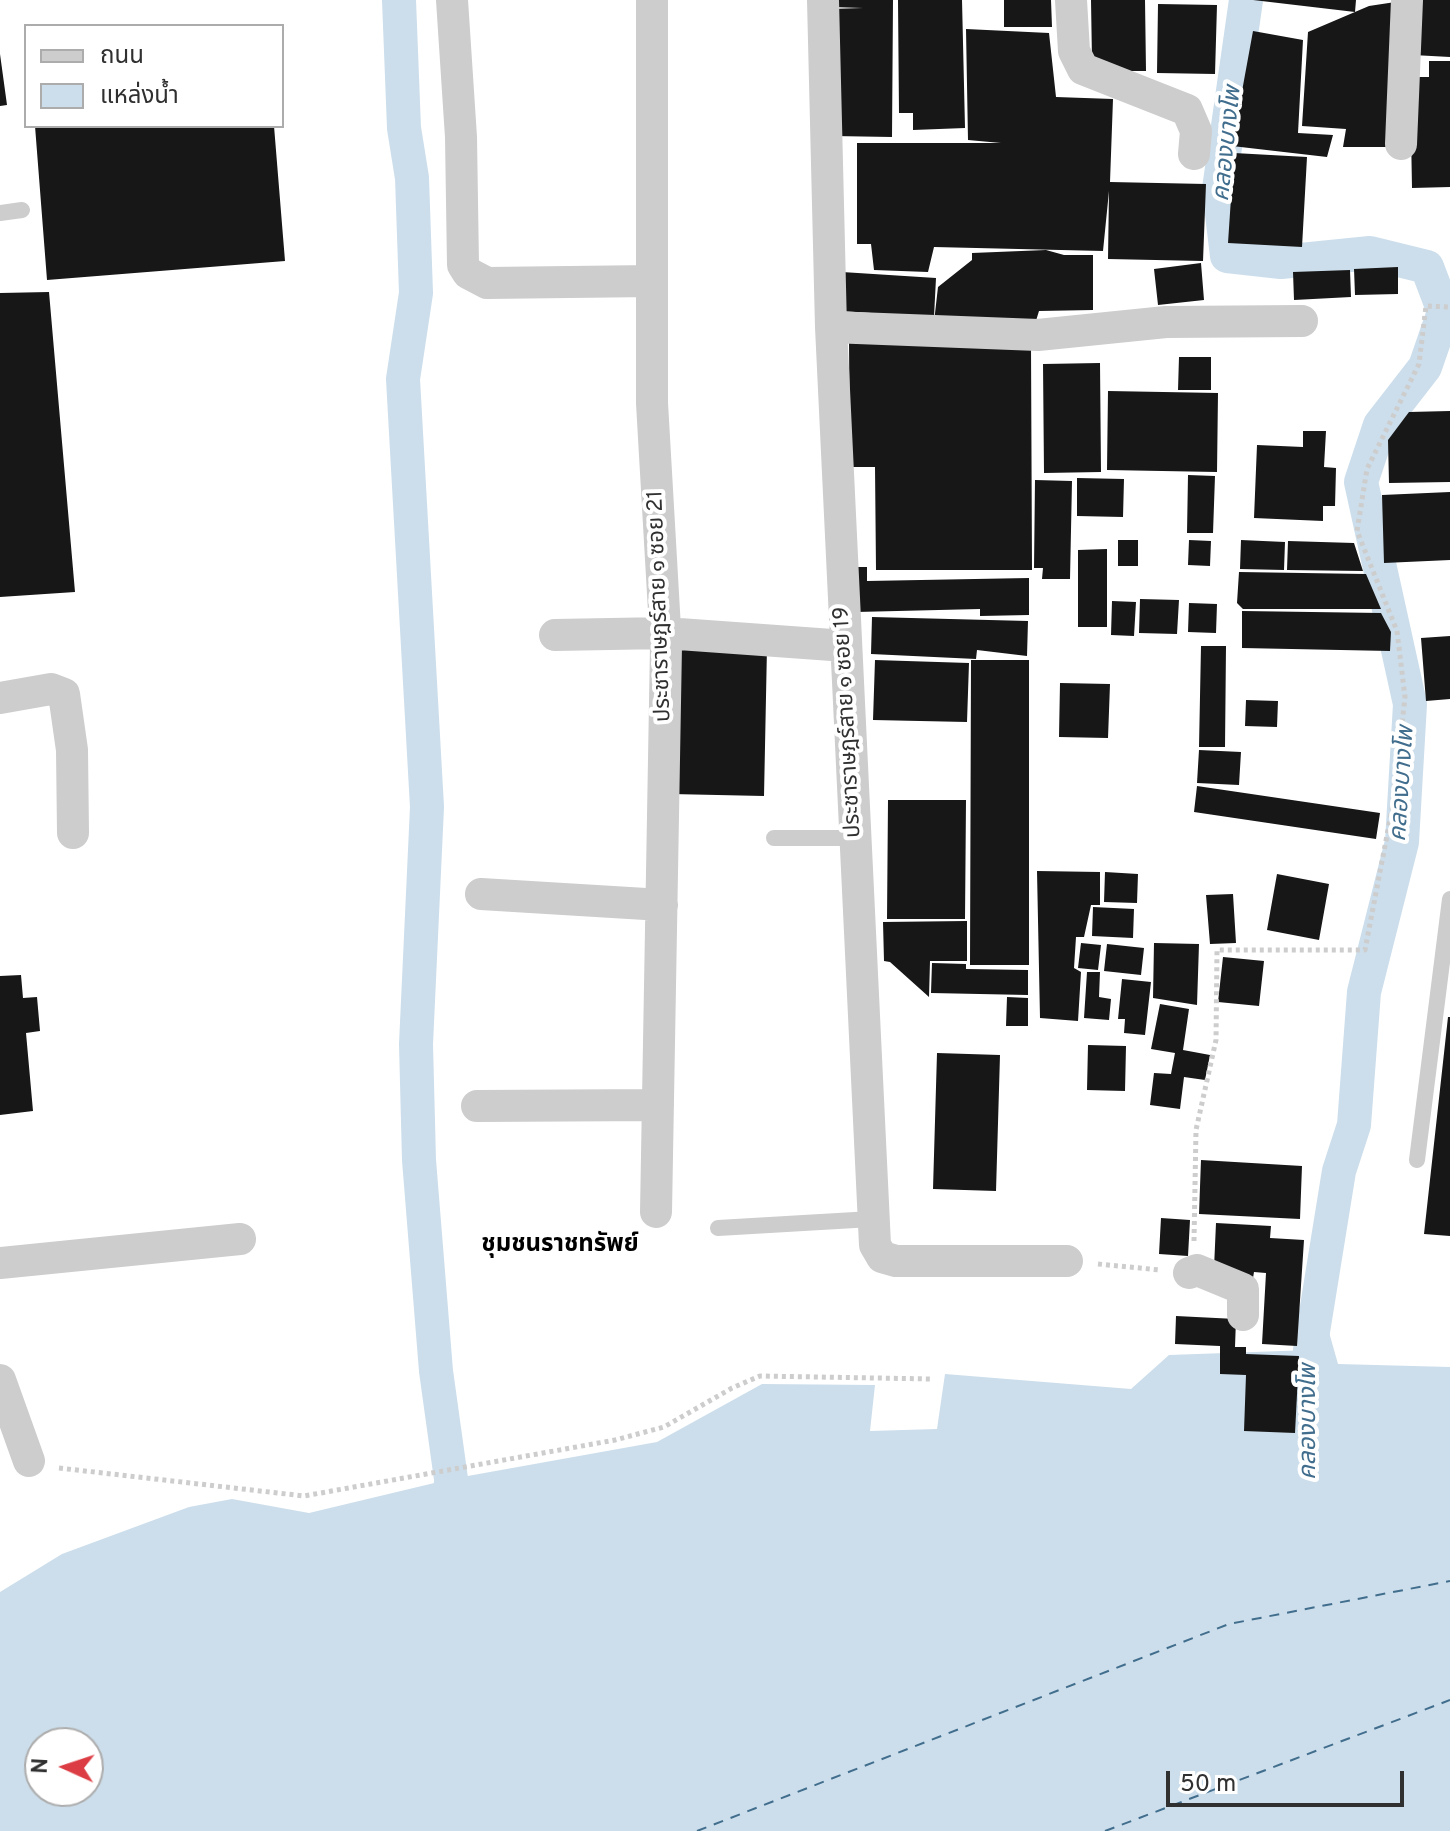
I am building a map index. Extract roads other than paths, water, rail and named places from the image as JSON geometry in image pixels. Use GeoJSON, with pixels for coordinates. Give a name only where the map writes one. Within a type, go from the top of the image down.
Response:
{"type":"FeatureCollection","features":[{"type":"Feature","properties":{"kind":"street"},"geometry":{"type":"LineString","coordinates":[[452,0],[461,137],[463,265],[468,273],[487,283],[652,281]]}},
{"type":"Feature","properties":{"kind":"street","name":"ประชาราษฎร์สาย ๑ ซอย 21"},"geometry":{"type":"LineString","coordinates":[[652,0],[652,403],[665,633],[656,1212]]}},
{"type":"Feature","properties":{"kind":"street","name":"ประชาราษฎร์สาย ๑ ซอย 19"},"geometry":{"type":"LineString","coordinates":[[823,0],[831,327],[875,1245],[882,1257],[896,1261],[1067,1261]]}},
{"type":"Feature","properties":{"kind":"street"},"geometry":{"type":"LineString","coordinates":[[1071,0],[1074,51],[1083,69],[1187,110],[1196,131],[1194,154]]}},
{"type":"Feature","properties":{"kind":"street"},"geometry":{"type":"LineString","coordinates":[[1401,144],[1407,0]]}},
{"type":"Feature","properties":{"kind":"street"},"geometry":{"type":"LineString","coordinates":[[831,327],[1038,335],[1166,322],[1302,321]]}},
{"type":"Feature","properties":{"kind":"street"},"geometry":{"type":"LineString","coordinates":[[555,635],[665,633],[846,646]]}},
{"type":"Feature","properties":{"kind":"street"},"geometry":{"type":"LineString","coordinates":[[0,698],[51,689],[64,694],[72,750],[73,833]]}},
{"type":"Feature","properties":{"kind":"street"},"geometry":{"type":"LineString","coordinates":[[481,894],[662,905]]}},
{"type":"Feature","properties":{"kind":"street"},"geometry":{"type":"LineString","coordinates":[[477,1106],[658,1105]]}},
{"type":"Feature","properties":{"kind":"street"},"geometry":{"type":"LineString","coordinates":[[0,1263],[240,1239]]}},
{"type":"Feature","properties":{"kind":"street"},"geometry":{"type":"LineString","coordinates":[[1189,1273],[1197,1270],[1243,1289],[1243,1315]]}},
{"type":"Feature","properties":{"kind":"street"},"geometry":{"type":"LineString","coordinates":[[0,1380],[29,1461]]}},
{"type":"Feature","properties":{"kind":"lane"},"geometry":{"type":"LineString","coordinates":[[0,213],[22,210]]}},
{"type":"Feature","properties":{"kind":"lane"},"geometry":{"type":"LineString","coordinates":[[774,838],[854,838]]}},
{"type":"Feature","properties":{"kind":"lane"},"geometry":{"type":"LineString","coordinates":[[1417,1160],[1450,899]]}},
{"type":"Feature","properties":{"kind":"lane"},"geometry":{"type":"LineString","coordinates":[[718,1228],[872,1219]]}},
{"type":"Feature","properties":{"kind":"water"},"geometry":{"type":"Polygon","coordinates":[[[1327,1325],[1338,1364],[1450,1367],[1450,1831],[0,1831],[0,1592],[62,1554],[189,1507],[232,1499],[309,1513],[451,1479],[657,1442],[762,1384],[875,1385],[870,1431],[937,1429],[945,1374],[1131,1389],[1169,1355],[1310,1350],[1327,1325]]]}},
{"type":"Feature","properties":{"kind":"waterway"},"geometry":{"type":"LineString","coordinates":[[399,0],[404,128],[412,178],[416,293],[403,379],[427,807],[416,1044],[419,1160],[436,1371],[451,1479],[450,1527]]}},
{"type":"Feature","properties":{"kind":"waterway","name":"คลองบางโพ"},"geometry":{"type":"LineString","coordinates":[[1246,0],[1219,189],[1227,256],[1281,262],[1370,253],[1427,267],[1444,312],[1425,367],[1380,425],[1361,482],[1410,704],[1402,842],[1364,992],[1354,1125],[1339,1171],[1310,1350],[1310,1396]]}},
{"type":"Feature","properties":{"kind":"district","name":"ชุมชนราชทรัพย์"},"geometry":{"type":"Point","coordinates":[560,1246]}}]}
